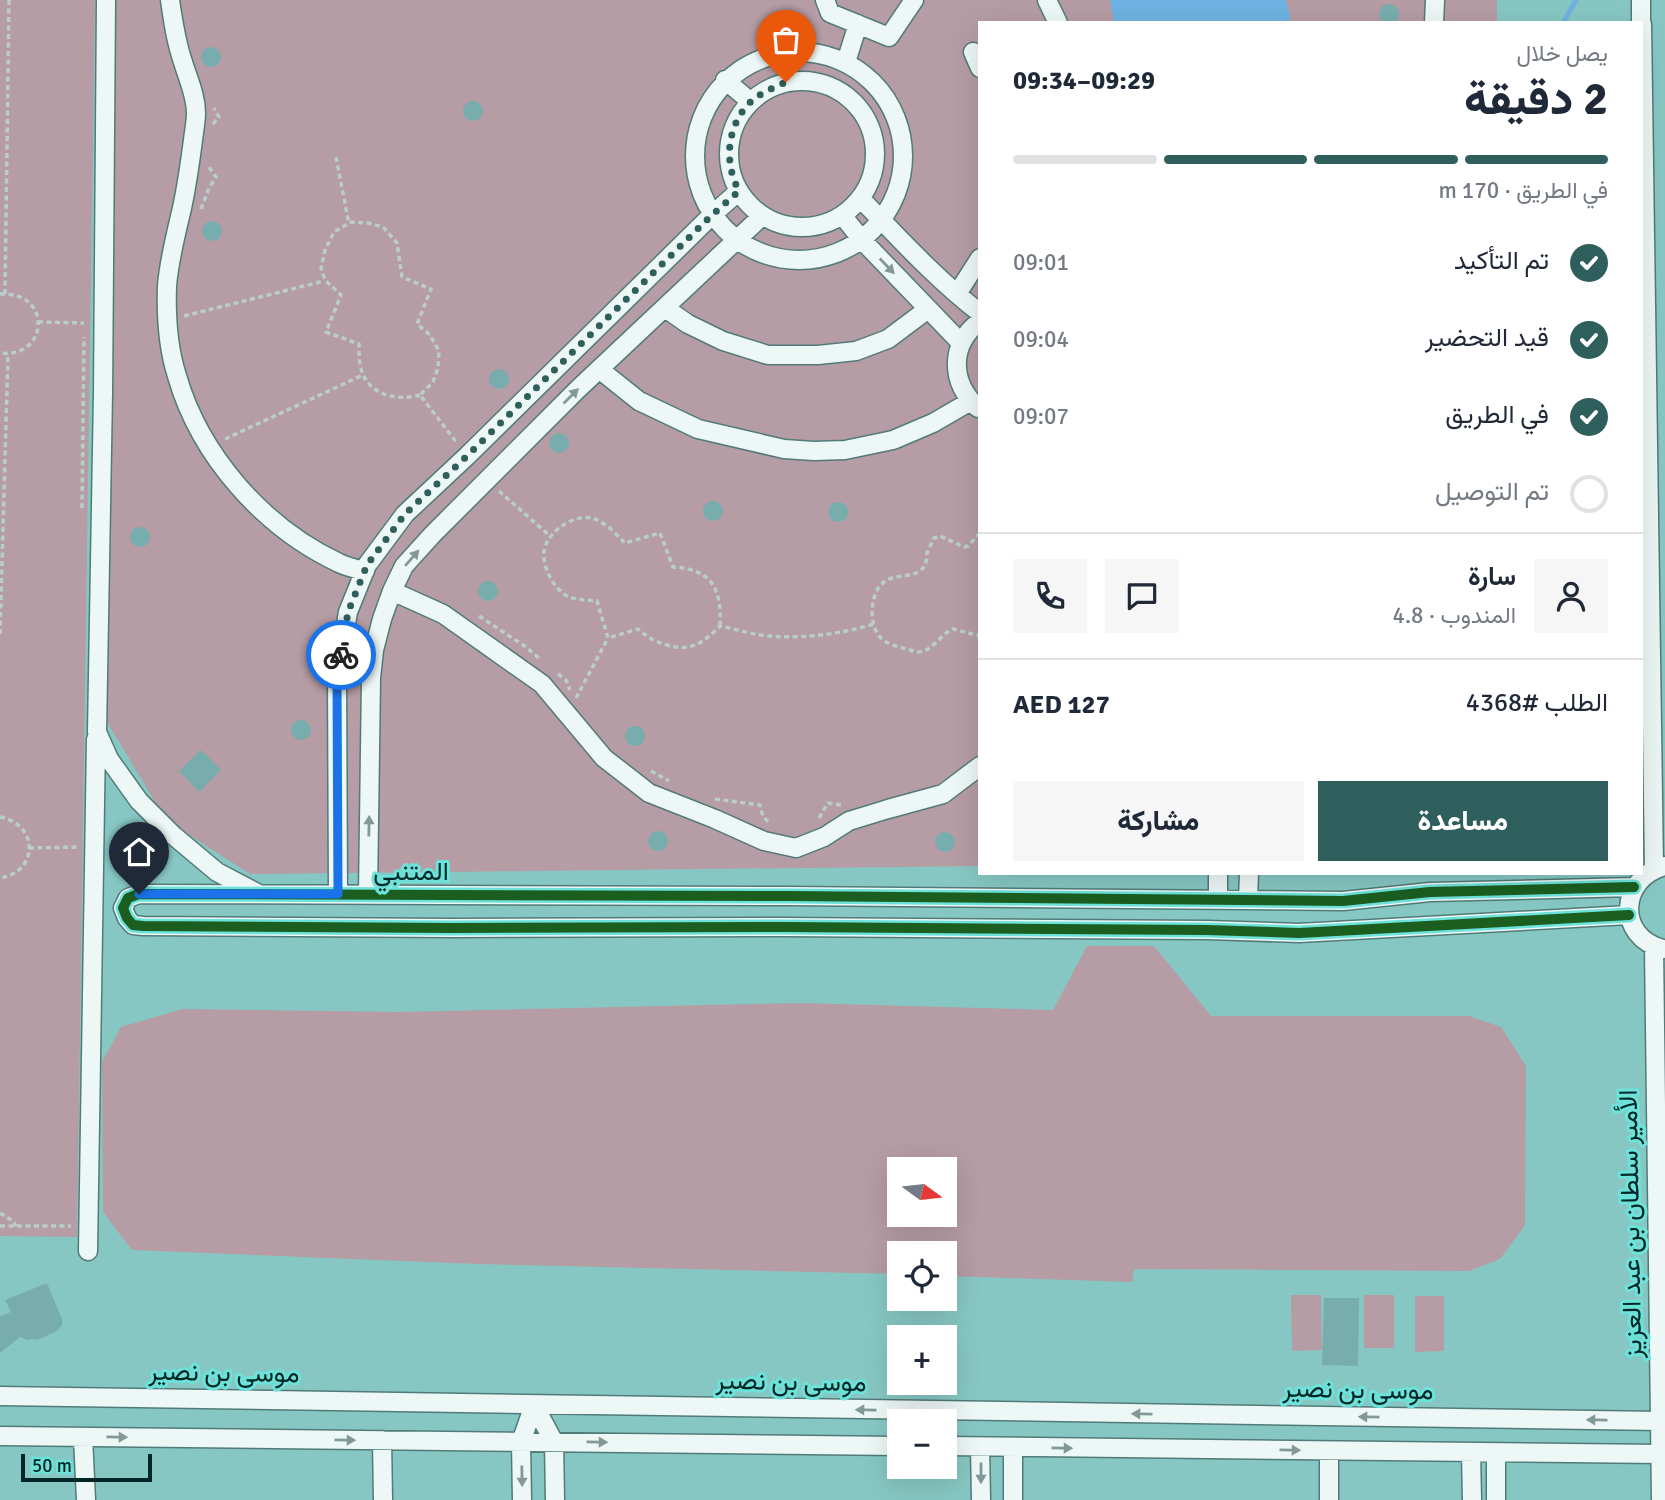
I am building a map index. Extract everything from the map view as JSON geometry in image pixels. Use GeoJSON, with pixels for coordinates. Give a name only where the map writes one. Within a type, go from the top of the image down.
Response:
{"type":"FeatureCollection","features":[{"type":"Feature","properties":{"kind":"street"},"geometry":{"type":"LineString","coordinates":[[88,1251],[103,380],[106,0]]}},
{"type":"Feature","properties":{"kind":"street"},"geometry":{"type":"LineString","coordinates":[[170,0],[173,27],[192,88],[196,113],[190,164],[167,285],[168,330],[177,375],[191,411],[212,452],[250,499],[280,526],[307,545],[340,564],[365,571]]}},
{"type":"Feature","properties":{"kind":"street"},"geometry":{"type":"LineString","coordinates":[[825,0],[830,12],[889,37],[914,0]]}},
{"type":"Feature","properties":{"kind":"street"},"geometry":{"type":"LineString","coordinates":[[1047,0],[1057,21]]}},
{"type":"Feature","properties":{"kind":"street"},"geometry":{"type":"LineString","coordinates":[[1434,21],[1435,0]]}},
{"type":"Feature","properties":{"kind":"street"},"geometry":{"type":"LineString","coordinates":[[1641,0],[1642,21]]}},
{"type":"Feature","properties":{"kind":"street"},"geometry":{"type":"LineString","coordinates":[[846,62],[858,24]]}},
{"type":"Feature","properties":{"kind":"street"},"geometry":{"type":"LineString","coordinates":[[790,50],[826,54],[846,62],[857,68],[881,90],[897,119],[904,152],[899,185],[885,215],[862,240],[833,255],[800,261],[767,256],[737,241],[712,215],[697,181],[694,145],[704,110],[725,80],[755,60],[790,50]]}},
{"type":"Feature","properties":{"kind":"street"},"geometry":{"type":"LineString","coordinates":[[1643,70],[1660,867],[1642,876],[1634,887],[1629,901],[1629,915],[1642,939],[1660,948]]}},
{"type":"Feature","properties":{"kind":"street"},"geometry":{"type":"LineString","coordinates":[[725,80],[751,102]]}},
{"type":"Feature","properties":{"kind":"street"},"geometry":{"type":"LineString","coordinates":[[810,81],[834,88],[853,102],[863,115],[874,144],[874,168],[866,190],[851,209],[831,222],[808,228],[784,226],[762,216],[744,200],[733,178],[729,154],[733,130],[745,108],[763,92],[786,82],[810,81]]}},
{"type":"Feature","properties":{"kind":"street"},"geometry":{"type":"LineString","coordinates":[[863,115],[884,96]]}},
{"type":"Feature","properties":{"kind":"street"},"geometry":{"type":"LineString","coordinates":[[338,894],[337,677],[348,612],[367,565],[405,514],[739,191]]}},
{"type":"Feature","properties":{"kind":"street"},"geometry":{"type":"LineString","coordinates":[[860,198],[978,311]]}},
{"type":"Feature","properties":{"kind":"street"},"geometry":{"type":"LineString","coordinates":[[842,215],[862,240],[961,343]]}},
{"type":"Feature","properties":{"kind":"street"},"geometry":{"type":"LineString","coordinates":[[368,894],[372,664],[382,619],[404,566],[599,369],[762,216]]}},
{"type":"Feature","properties":{"kind":"street"},"geometry":{"type":"LineString","coordinates":[[957,294],[978,261]]}},
{"type":"Feature","properties":{"kind":"street"},"geometry":{"type":"LineString","coordinates":[[665,308],[688,324],[723,341],[768,355],[818,355],[856,351],[888,339],[928,309]]}},
{"type":"Feature","properties":{"kind":"street"},"geometry":{"type":"LineString","coordinates":[[599,369],[639,401],[698,429],[794,450],[845,450],[893,440],[976,405],[965,394],[958,378],[957,360],[961,343],[978,323]]}},
{"type":"Feature","properties":{"kind":"street"},"geometry":{"type":"LineString","coordinates":[[392,591],[443,614],[542,684],[604,758],[649,793],[764,841],[796,848],[849,821],[943,794],[978,768]]}},
{"type":"Feature","properties":{"kind":"street"},"geometry":{"type":"LineString","coordinates":[[97,732],[109,759],[139,801],[174,836],[216,872],[261,894]]}},
{"type":"Feature","properties":{"kind":"street"},"geometry":{"type":"LineString","coordinates":[[1218,900],[1219,875]]}},
{"type":"Feature","properties":{"kind":"street"},"geometry":{"type":"LineString","coordinates":[[1248,900],[1249,875]]}},
{"type":"Feature","properties":{"kind":"street","name":"المتنبي"},"geometry":{"type":"LineString","coordinates":[[1629,915],[1299,933],[785,927],[143,926],[133,925],[123,908],[128,898],[139,894],[1343,901],[1430,892],[1634,887]]}},
{"type":"Feature","properties":{"kind":"street","name":"الأمير سلطان بن عبد العزيز"},"geometry":{"type":"LineString","coordinates":[[1660,948],[1661,1500]]}},
{"type":"Feature","properties":{"kind":"street","name":"موسى بن نصير"},"geometry":{"type":"LineString","coordinates":[[0,1395],[1662,1422]]}},
{"type":"Feature","properties":{"kind":"street"},"geometry":{"type":"LineString","coordinates":[[522,1500],[521,1442],[534,1405]]}},
{"type":"Feature","properties":{"kind":"street"},"geometry":{"type":"LineString","coordinates":[[534,1405],[554,1442],[555,1500]]}},
{"type":"Feature","properties":{"kind":"street"},"geometry":{"type":"LineString","coordinates":[[0,1436],[887,1446]]}},
{"type":"Feature","properties":{"kind":"street"},"geometry":{"type":"LineString","coordinates":[[83,1437],[86,1500]]}},
{"type":"Feature","properties":{"kind":"street"},"geometry":{"type":"LineString","coordinates":[[382,1440],[383,1500]]}},
{"type":"Feature","properties":{"kind":"street"},"geometry":{"type":"LineString","coordinates":[[957,1446],[1496,1454],[1662,1453]]}},
{"type":"Feature","properties":{"kind":"street"},"geometry":{"type":"LineString","coordinates":[[980,1447],[981,1500]]}},
{"type":"Feature","properties":{"kind":"street"},"geometry":{"type":"LineString","coordinates":[[1013,1447],[1013,1500]]}},
{"type":"Feature","properties":{"kind":"street"},"geometry":{"type":"LineString","coordinates":[[1329,1451],[1329,1500]]}},
{"type":"Feature","properties":{"kind":"street"},"geometry":{"type":"LineString","coordinates":[[1471,1452],[1472,1500]]}},
{"type":"Feature","properties":{"kind":"street"},"geometry":{"type":"LineString","coordinates":[[1496,1454],[1496,1500]]}},
{"type":"Feature","properties":{"kind":"path"},"geometry":{"type":"LineString","coordinates":[[0,354],[22,351],[30,345],[38,322],[28,301],[10,293],[2,294],[9,0]]}},
{"type":"Feature","properties":{"kind":"path"},"geometry":{"type":"LineString","coordinates":[[211,126],[219,117],[213,106]]}},
{"type":"Feature","properties":{"kind":"path"},"geometry":{"type":"LineString","coordinates":[[337,157],[349,224]]}},
{"type":"Feature","properties":{"kind":"path"},"geometry":{"type":"LineString","coordinates":[[199,214],[216,177],[203,159]]}},
{"type":"Feature","properties":{"kind":"path"},"geometry":{"type":"LineString","coordinates":[[368,223],[383,227],[397,243],[402,277],[431,289],[417,324],[430,335],[439,351],[438,368],[433,382],[420,395],[394,398],[371,387],[363,375],[359,344],[326,332],[341,295],[325,281],[321,268],[325,250],[334,232],[349,224],[368,223]]}},
{"type":"Feature","properties":{"kind":"path"},"geometry":{"type":"LineString","coordinates":[[184,316],[325,281]]}},
{"type":"Feature","properties":{"kind":"path"},"geometry":{"type":"LineString","coordinates":[[183,306],[184,327]]}},
{"type":"Feature","properties":{"kind":"path"},"geometry":{"type":"LineString","coordinates":[[38,322],[85,323]]}},
{"type":"Feature","properties":{"kind":"path"},"geometry":{"type":"LineString","coordinates":[[0,634],[8,354]]}},
{"type":"Feature","properties":{"kind":"path"},"geometry":{"type":"LineString","coordinates":[[222,440],[363,375]]}},
{"type":"Feature","properties":{"kind":"path"},"geometry":{"type":"LineString","coordinates":[[420,395],[467,456]]}},
{"type":"Feature","properties":{"kind":"path"},"geometry":{"type":"LineString","coordinates":[[218,434],[229,449]]}},
{"type":"Feature","properties":{"kind":"path"},"geometry":{"type":"LineString","coordinates":[[487,480],[550,536]]}},
{"type":"Feature","properties":{"kind":"path"},"geometry":{"type":"LineString","coordinates":[[558,674],[566,680],[576,698],[608,638],[597,601],[569,597],[556,587],[548,576],[544,552],[550,536],[577,518],[594,519],[625,543],[660,533],[673,567],[687,568],[703,574],[714,585],[721,607],[720,626],[708,638],[685,649],[654,642],[638,629],[608,638]]}},
{"type":"Feature","properties":{"kind":"path"},"geometry":{"type":"LineString","coordinates":[[978,535],[964,547],[940,536],[934,538],[922,570],[888,579],[881,584],[876,591],[873,606],[874,624],[882,639],[916,652],[933,646],[953,629],[978,635]]}},
{"type":"Feature","properties":{"kind":"path"},"geometry":{"type":"LineString","coordinates":[[469,610],[526,647],[547,665]]}},
{"type":"Feature","properties":{"kind":"path"},"geometry":{"type":"LineString","coordinates":[[720,626],[768,636],[823,634],[874,624]]}},
{"type":"Feature","properties":{"kind":"path"},"geometry":{"type":"LineString","coordinates":[[650,770],[670,781]]}},
{"type":"Feature","properties":{"kind":"path"},"geometry":{"type":"LineString","coordinates":[[714,799],[760,804],[767,821],[777,827]]}},
{"type":"Feature","properties":{"kind":"path"},"geometry":{"type":"LineString","coordinates":[[815,824],[828,803],[850,803]]}},
{"type":"Feature","properties":{"kind":"path"},"geometry":{"type":"LineString","coordinates":[[0,817],[19,825],[29,842],[26,861],[21,869],[13,875],[0,878]]}},
{"type":"Feature","properties":{"kind":"path"},"geometry":{"type":"LineString","coordinates":[[29,848],[78,847]]}},
{"type":"Feature","properties":{"kind":"path"},"geometry":{"type":"LineString","coordinates":[[0,1213],[16,1226]]}},
{"type":"Feature","properties":{"kind":"path"},"geometry":{"type":"LineString","coordinates":[[0,1226],[71,1227]]}},
{"type":"Feature","properties":{"kind":"shaded area"},"geometry":{"type":"Polygon","coordinates":[[[0,0],[95,0],[77,1237],[0,1236],[0,0]]]}},
{"type":"Feature","properties":{"kind":"shaded area"},"geometry":{"type":"Polygon","coordinates":[[[115,0],[1497,0],[1497,21],[978,21],[978,866],[250,874],[166,820],[107,722],[115,0]]]}},
{"type":"Feature","properties":{"kind":"shaded area"},"geometry":{"type":"Polygon","coordinates":[[[1087,946],[1154,946],[1211,1016],[1469,1016],[1501,1027],[1526,1066],[1525,1225],[1500,1259],[1469,1271],[1134,1269],[1132,1282],[957,1276],[957,1241],[887,1241],[887,1274],[479,1264],[132,1250],[103,1212],[102,1062],[121,1027],[183,1009],[397,1012],[801,1003],[1053,1010],[1087,946]]]}},
{"type":"Feature","properties":{"kind":"shaded area"},"geometry":{"type":"Polygon","coordinates":[[[1291,1295],[1321,1295],[1322,1350],[1292,1351],[1291,1295]]]}},
{"type":"Feature","properties":{"kind":"shaded area"},"geometry":{"type":"Polygon","coordinates":[[[1364,1295],[1394,1295],[1394,1348],[1364,1348],[1364,1295]]]}},
{"type":"Feature","properties":{"kind":"shaded area"},"geometry":{"type":"Polygon","coordinates":[[[1415,1296],[1444,1296],[1444,1351],[1415,1352],[1415,1296]]]}},
{"type":"Feature","properties":{"kind":"water"},"geometry":{"type":"Polygon","coordinates":[[[1110,0],[1286,0],[1290,16],[1290,21],[1114,21],[1110,0]]]}},
{"type":"Feature","properties":{"kind":"building"},"geometry":{"type":"Polygon","coordinates":[[[1385,5],[1393,5],[1398,10],[1396,21],[1382,21],[1380,18],[1380,10],[1385,5]]]}},
{"type":"Feature","properties":{"kind":"building"},"geometry":{"type":"Polygon","coordinates":[[[211,47],[218,50],[221,57],[218,64],[211,67],[204,64],[201,57],[204,50],[211,47]]]}},
{"type":"Feature","properties":{"kind":"building"},"geometry":{"type":"Polygon","coordinates":[[[473,101],[480,104],[483,111],[480,118],[473,121],[466,118],[463,111],[466,104],[473,101]]]}},
{"type":"Feature","properties":{"kind":"building"},"geometry":{"type":"Polygon","coordinates":[[[212,221],[219,224],[222,231],[219,238],[212,241],[205,238],[202,231],[205,224],[212,221]]]}},
{"type":"Feature","properties":{"kind":"building"},"geometry":{"type":"Polygon","coordinates":[[[499,369],[506,372],[509,379],[506,386],[499,389],[492,386],[489,379],[492,372],[499,369]]]}},
{"type":"Feature","properties":{"kind":"building"},"geometry":{"type":"Polygon","coordinates":[[[559,433],[566,436],[569,443],[566,450],[559,453],[552,450],[549,443],[552,436],[559,433]]]}},
{"type":"Feature","properties":{"kind":"building"},"geometry":{"type":"Polygon","coordinates":[[[713,501],[720,504],[723,511],[720,518],[713,521],[706,518],[703,511],[706,504],[713,501]]]}},
{"type":"Feature","properties":{"kind":"building"},"geometry":{"type":"Polygon","coordinates":[[[838,502],[845,505],[848,512],[845,519],[838,522],[831,519],[828,512],[831,505],[838,502]]]}},
{"type":"Feature","properties":{"kind":"building"},"geometry":{"type":"Polygon","coordinates":[[[140,527],[147,530],[150,537],[147,544],[140,547],[133,544],[130,537],[133,530],[140,527]]]}},
{"type":"Feature","properties":{"kind":"building"},"geometry":{"type":"Polygon","coordinates":[[[488,581],[495,584],[498,591],[495,598],[488,601],[481,598],[478,591],[481,584],[488,581]]]}},
{"type":"Feature","properties":{"kind":"building"},"geometry":{"type":"Polygon","coordinates":[[[301,720],[308,723],[311,730],[308,737],[301,740],[294,737],[291,730],[294,723],[301,720]]]}},
{"type":"Feature","properties":{"kind":"building"},"geometry":{"type":"Polygon","coordinates":[[[635,726],[642,729],[645,736],[642,743],[635,746],[628,743],[625,736],[628,729],[635,726]]]}},
{"type":"Feature","properties":{"kind":"building"},"geometry":{"type":"Polygon","coordinates":[[[201,750],[221,770],[199,792],[179,771],[201,750]]]}},
{"type":"Feature","properties":{"kind":"building"},"geometry":{"type":"Polygon","coordinates":[[[658,831],[665,834],[668,841],[665,848],[658,851],[651,848],[648,841],[651,834],[658,831]]]}},
{"type":"Feature","properties":{"kind":"building"},"geometry":{"type":"Polygon","coordinates":[[[945,832],[952,835],[955,842],[952,849],[945,852],[938,849],[935,842],[938,835],[945,832]]]}},
{"type":"Feature","properties":{"kind":"building"},"geometry":{"type":"Polygon","coordinates":[[[47,1283],[62,1325],[57,1331],[37,1340],[20,1337],[0,1353],[0,1316],[11,1312],[5,1300],[47,1283]]]}},
{"type":"Feature","properties":{"kind":"building"},"geometry":{"type":"Polygon","coordinates":[[[1324,1298],[1359,1298],[1358,1366],[1322,1365],[1324,1298]]]}},
{"type":"Feature","properties":{"kind":"waterway"},"geometry":{"type":"LineString","coordinates":[[1564,21],[1576,0]]}},
{"type":"Feature","properties":{"kind":"cycle path"},"geometry":{"type":"LineString","coordinates":[[1629,915],[1299,933],[785,927],[143,926],[133,925],[123,908],[128,898],[139,894],[1343,901],[1430,892],[1634,887]]}},
{"type":"Feature","properties":{"kind":"way so far"},"geometry":{"type":"LineString","coordinates":[[341,655],[348,612],[367,565],[405,514],[739,191],[733,178],[729,154],[733,130],[745,108],[763,92],[786,82]]}},
{"type":"Feature","properties":{"kind":"route"},"geometry":{"type":"LineString","coordinates":[[139,894],[338,894],[337,677],[341,655]]}}]}
